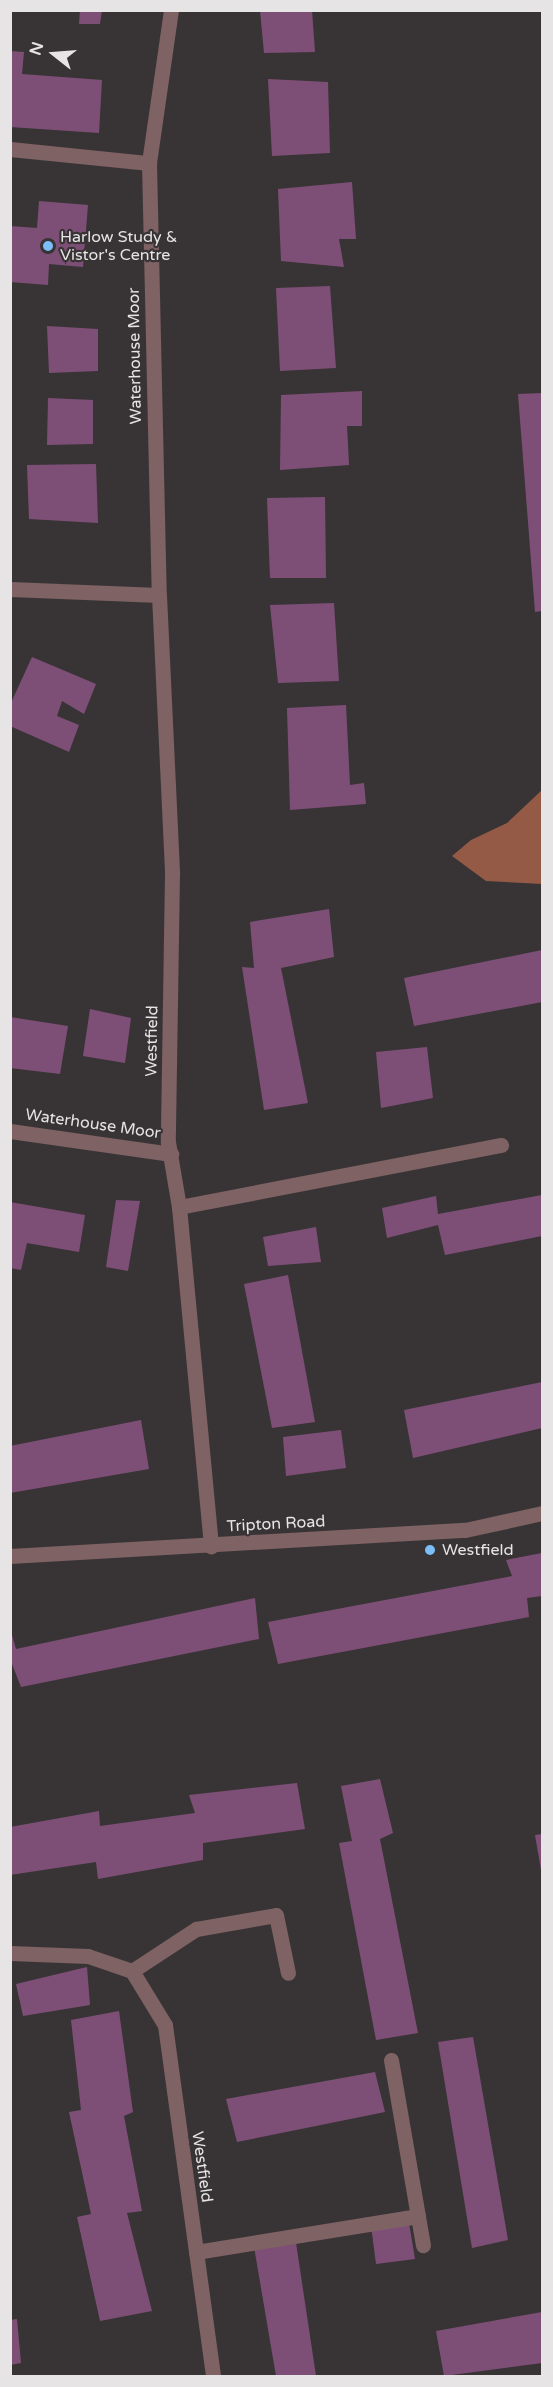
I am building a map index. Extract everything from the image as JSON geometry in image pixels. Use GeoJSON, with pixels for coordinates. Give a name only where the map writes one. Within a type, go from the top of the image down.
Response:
{"type":"FeatureCollection","features":[{"type":"Feature","properties":{"kind":"street","name":"Waterhouse Moor"},"geometry":{"type":"LineString","coordinates":[[171,10],[149,164],[159,595],[172,874]]}},
{"type":"Feature","properties":{"kind":"street"},"geometry":{"type":"LineString","coordinates":[[10,149],[149,164]]}},
{"type":"Feature","properties":{"kind":"street"},"geometry":{"type":"LineString","coordinates":[[10,589],[159,595]]}},
{"type":"Feature","properties":{"kind":"street","name":"Westfield"},"geometry":{"type":"LineString","coordinates":[[172,874],[171,1154],[179,1207],[211,1546]]}},
{"type":"Feature","properties":{"kind":"street","name":"Waterhouse Moor"},"geometry":{"type":"LineString","coordinates":[[10,1131],[171,1154]]}},
{"type":"Feature","properties":{"kind":"street"},"geometry":{"type":"LineString","coordinates":[[179,1207],[501,1145]]}},
{"type":"Feature","properties":{"kind":"street","name":"Tripton Road"},"geometry":{"type":"LineString","coordinates":[[10,1556],[465,1530],[543,1513]]}},
{"type":"Feature","properties":{"kind":"street"},"geometry":{"type":"LineString","coordinates":[[10,1953],[88,1956],[132,1971],[196,1929],[276,1915],[288,1973]]}},
{"type":"Feature","properties":{"kind":"street","name":"Westfield"},"geometry":{"type":"LineString","coordinates":[[132,1971],[165,2025],[213,2376]]}},
{"type":"Feature","properties":{"kind":"street"},"geometry":{"type":"LineString","coordinates":[[391,2061],[423,2245]]}},
{"type":"Feature","properties":{"kind":"street"},"geometry":{"type":"LineString","coordinates":[[196,2252],[418,2216]]}},
{"type":"Feature","properties":{"kind":"shaded area"},"geometry":{"type":"Polygon","coordinates":[[[542,790],[542,884],[486,881],[452,856],[471,840],[507,823],[542,790]]]}},
{"type":"Feature","properties":{"kind":"building"},"geometry":{"type":"Polygon","coordinates":[[[80,10],[102,10],[100,24],[79,24],[80,10]]]}},
{"type":"Feature","properties":{"kind":"building"},"geometry":{"type":"Polygon","coordinates":[[[260,10],[312,10],[315,52],[264,53],[260,10]]]}},
{"type":"Feature","properties":{"kind":"building"},"geometry":{"type":"Polygon","coordinates":[[[10,51],[24,52],[22,74],[102,80],[99,133],[10,127],[10,51]]]}},
{"type":"Feature","properties":{"kind":"building"},"geometry":{"type":"Polygon","coordinates":[[[268,79],[328,82],[330,153],[272,156],[268,79]]]}},
{"type":"Feature","properties":{"kind":"building"},"geometry":{"type":"Polygon","coordinates":[[[352,182],[356,239],[339,239],[344,267],[281,261],[278,189],[352,182]]]}},
{"type":"Feature","properties":{"kind":"building","name":"Harlow Study & Vistor's Centre"},"geometry":{"type":"Polygon","coordinates":[[[39,201],[88,205],[83,267],[49,264],[48,285],[10,282],[10,226],[37,228],[39,201]]]}},
{"type":"Feature","properties":{"kind":"building"},"geometry":{"type":"Polygon","coordinates":[[[330,286],[336,368],[280,371],[276,288],[330,286]]]}},
{"type":"Feature","properties":{"kind":"building"},"geometry":{"type":"Polygon","coordinates":[[[47,326],[98,329],[98,371],[49,373],[47,326]]]}},
{"type":"Feature","properties":{"kind":"building"},"geometry":{"type":"Polygon","coordinates":[[[362,391],[362,426],[347,426],[349,465],[280,470],[281,395],[362,391]]]}},
{"type":"Feature","properties":{"kind":"building"},"geometry":{"type":"Polygon","coordinates":[[[542,393],[542,611],[535,612],[518,394],[542,393]]]}},
{"type":"Feature","properties":{"kind":"building"},"geometry":{"type":"Polygon","coordinates":[[[48,398],[93,400],[93,444],[47,445],[48,398]]]}},
{"type":"Feature","properties":{"kind":"building"},"geometry":{"type":"Polygon","coordinates":[[[96,464],[98,523],[29,519],[27,465],[96,464]]]}},
{"type":"Feature","properties":{"kind":"building"},"geometry":{"type":"Polygon","coordinates":[[[325,497],[326,578],[270,578],[267,498],[325,497]]]}},
{"type":"Feature","properties":{"kind":"building"},"geometry":{"type":"Polygon","coordinates":[[[334,603],[339,681],[278,683],[270,605],[334,603]]]}},
{"type":"Feature","properties":{"kind":"building"},"geometry":{"type":"Polygon","coordinates":[[[32,657],[96,684],[84,714],[62,701],[57,716],[79,725],[69,752],[10,726],[10,705],[32,657]]]}},
{"type":"Feature","properties":{"kind":"building"},"geometry":{"type":"Polygon","coordinates":[[[346,705],[350,785],[364,783],[366,804],[290,810],[287,708],[346,705]]]}},
{"type":"Feature","properties":{"kind":"building"},"geometry":{"type":"Polygon","coordinates":[[[329,909],[334,957],[281,968],[308,1103],[264,1110],[242,967],[254,968],[250,922],[329,909]]]}},
{"type":"Feature","properties":{"kind":"building"},"geometry":{"type":"Polygon","coordinates":[[[542,950],[542,1002],[414,1026],[404,978],[542,950]]]}},
{"type":"Feature","properties":{"kind":"building"},"geometry":{"type":"Polygon","coordinates":[[[90,1009],[131,1018],[125,1063],[83,1056],[90,1009]]]}},
{"type":"Feature","properties":{"kind":"building"},"geometry":{"type":"Polygon","coordinates":[[[10,1017],[68,1026],[60,1074],[10,1068],[10,1017]]]}},
{"type":"Feature","properties":{"kind":"building"},"geometry":{"type":"Polygon","coordinates":[[[427,1047],[433,1098],[381,1108],[376,1052],[427,1047]]]}},
{"type":"Feature","properties":{"kind":"building"},"geometry":{"type":"Polygon","coordinates":[[[542,1195],[542,1236],[445,1255],[438,1225],[387,1238],[382,1208],[436,1196],[438,1214],[542,1195]]]}},
{"type":"Feature","properties":{"kind":"building"},"geometry":{"type":"Polygon","coordinates":[[[116,1200],[140,1201],[128,1271],[106,1267],[116,1200]]]}},
{"type":"Feature","properties":{"kind":"building"},"geometry":{"type":"Polygon","coordinates":[[[10,1202],[85,1215],[79,1252],[27,1243],[21,1270],[10,1268],[10,1202]]]}},
{"type":"Feature","properties":{"kind":"building"},"geometry":{"type":"Polygon","coordinates":[[[316,1227],[321,1262],[268,1266],[263,1237],[316,1227]]]}},
{"type":"Feature","properties":{"kind":"building"},"geometry":{"type":"Polygon","coordinates":[[[288,1275],[315,1422],[272,1428],[244,1284],[288,1275]]]}},
{"type":"Feature","properties":{"kind":"building"},"geometry":{"type":"Polygon","coordinates":[[[542,1382],[542,1428],[413,1458],[404,1410],[542,1382]]]}},
{"type":"Feature","properties":{"kind":"building"},"geometry":{"type":"Polygon","coordinates":[[[141,1420],[149,1469],[10,1493],[10,1446],[141,1420]]]}},
{"type":"Feature","properties":{"kind":"building"},"geometry":{"type":"Polygon","coordinates":[[[341,1430],[346,1468],[286,1476],[283,1437],[341,1430]]]}},
{"type":"Feature","properties":{"kind":"building"},"geometry":{"type":"Polygon","coordinates":[[[542,1553],[542,1596],[527,1598],[529,1617],[278,1664],[268,1622],[512,1576],[506,1560],[542,1553]]]}},
{"type":"Feature","properties":{"kind":"building"},"geometry":{"type":"Polygon","coordinates":[[[255,1598],[259,1639],[21,1687],[10,1659],[10,1628],[16,1649],[255,1598]]]}},
{"type":"Feature","properties":{"kind":"building"},"geometry":{"type":"Polygon","coordinates":[[[380,1779],[393,1833],[380,1839],[418,2033],[376,2040],[339,1843],[352,1841],[341,1786],[380,1779]]]}},
{"type":"Feature","properties":{"kind":"building"},"geometry":{"type":"Polygon","coordinates":[[[297,1783],[305,1829],[203,1843],[203,1860],[98,1879],[96,1862],[10,1875],[10,1827],[99,1811],[100,1826],[195,1813],[189,1795],[297,1783]]]}},
{"type":"Feature","properties":{"kind":"building"},"geometry":{"type":"Polygon","coordinates":[[[542,1834],[542,1870],[541,1870],[535,1835],[542,1834]]]}},
{"type":"Feature","properties":{"kind":"building"},"geometry":{"type":"Polygon","coordinates":[[[87,1967],[90,2005],[23,2016],[16,1984],[87,1967]]]}},
{"type":"Feature","properties":{"kind":"building"},"geometry":{"type":"Polygon","coordinates":[[[119,2011],[133,2112],[124,2116],[142,2211],[127,2213],[152,2311],[100,2321],[77,2217],[91,2214],[69,2112],[81,2110],[71,2020],[119,2011]]]}},
{"type":"Feature","properties":{"kind":"building"},"geometry":{"type":"Polygon","coordinates":[[[473,2037],[508,2240],[472,2248],[438,2042],[473,2037]]]}},
{"type":"Feature","properties":{"kind":"building"},"geometry":{"type":"Polygon","coordinates":[[[375,2072],[385,2112],[237,2142],[226,2099],[375,2072]]]}},
{"type":"Feature","properties":{"kind":"building"},"geometry":{"type":"Polygon","coordinates":[[[407,2211],[415,2259],[376,2264],[370,2218],[407,2211]]]}},
{"type":"Feature","properties":{"kind":"building"},"geometry":{"type":"Polygon","coordinates":[[[295,2236],[316,2376],[276,2376],[253,2241],[295,2236]]]}},
{"type":"Feature","properties":{"kind":"building"},"geometry":{"type":"Polygon","coordinates":[[[542,2312],[542,2363],[444,2376],[436,2331],[542,2312]]]}},
{"type":"Feature","properties":{"kind":"building"},"geometry":{"type":"Polygon","coordinates":[[[17,2319],[21,2363],[10,2365],[10,2320],[17,2319]]]}},
{"type":"Feature","properties":{"kind":"place","name":"Harlow Study & Vistor's Centre"},"geometry":{"type":"Point","coordinates":[48,246]}},
{"type":"Feature","properties":{"kind":"place","name":"Westfield"},"geometry":{"type":"Point","coordinates":[430,1550]}}]}
